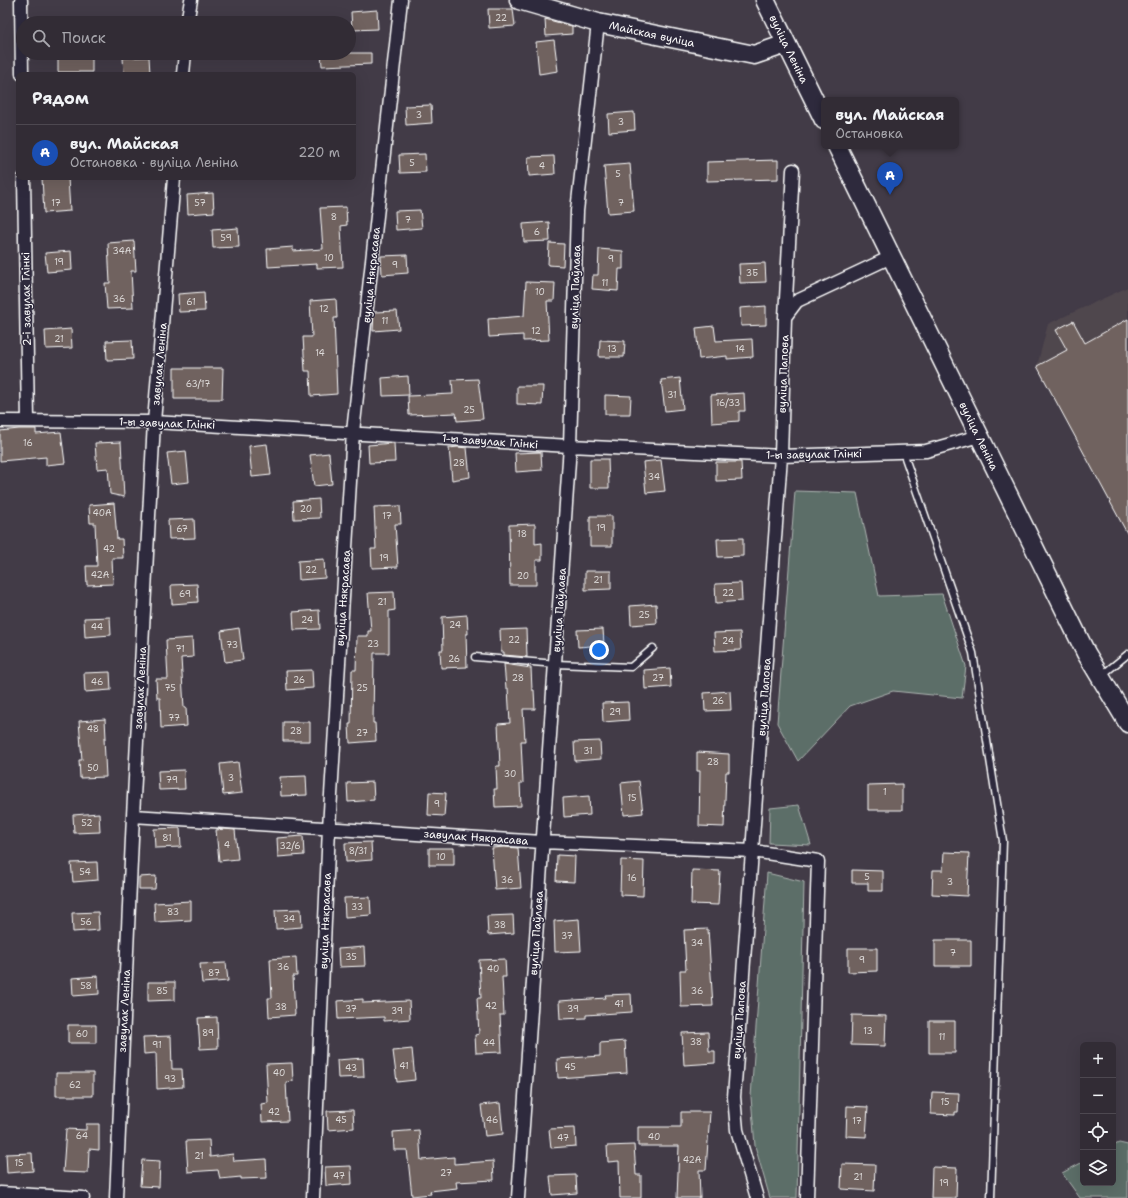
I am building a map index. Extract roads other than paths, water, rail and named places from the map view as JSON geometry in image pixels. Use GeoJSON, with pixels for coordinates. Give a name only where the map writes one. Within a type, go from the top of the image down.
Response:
{"type":"FeatureCollection","features":[{"type":"Feature","properties":{"kind":"main road","name":"Майская вуліца"},"geometry":{"type":"LineString","coordinates":[[519,0],[598,23],[754,55],[786,44]]}},
{"type":"Feature","properties":{"kind":"main road","name":"вуліца Леніна"},"geometry":{"type":"LineString","coordinates":[[765,0],[821,114]]}},
{"type":"Feature","properties":{"kind":"main road","name":"вуліца Леніна"},"geometry":{"type":"LineString","coordinates":[[837,149],[1086,653],[1128,723]]}},
{"type":"Feature","properties":{"kind":"street"},"geometry":{"type":"LineString","coordinates":[[21,0],[21,16]]}},
{"type":"Feature","properties":{"kind":"street"},"geometry":{"type":"LineString","coordinates":[[188,16],[191,0]]}},
{"type":"Feature","properties":{"kind":"street","name":"вуліца Някрасава"},"geometry":{"type":"LineString","coordinates":[[312,1198],[329,828],[353,432],[401,0]]}},
{"type":"Feature","properties":{"kind":"street","name":"вуліца Паўлава"},"geometry":{"type":"LineString","coordinates":[[518,1198],[570,446],[577,211],[598,23]]}},
{"type":"Feature","properties":{"kind":"street"},"geometry":{"type":"LineString","coordinates":[[22,60],[22,72]]}},
{"type":"Feature","properties":{"kind":"street"},"geometry":{"type":"LineString","coordinates":[[183,72],[184,60]]}},
{"type":"Feature","properties":{"kind":"street","name":"вуліца Папова"},"geometry":{"type":"LineString","coordinates":[[757,1198],[737,1130],[734,1097],[781,456],[785,317],[793,170]]}},
{"type":"Feature","properties":{"kind":"street","name":"2-і завулак Глінкі"},"geometry":{"type":"LineString","coordinates":[[24,180],[28,421]]}},
{"type":"Feature","properties":{"kind":"street","name":"завулак Леніна"},"geometry":{"type":"LineString","coordinates":[[116,1198],[133,816],[154,422],[174,180]]}},
{"type":"Feature","properties":{"kind":"street"},"geometry":{"type":"LineString","coordinates":[[785,317],[797,301],[891,257]]}},
{"type":"Feature","properties":{"kind":"street","name":"1-ы завулак Глінкі"},"geometry":{"type":"LineString","coordinates":[[0,421],[154,422],[353,432],[570,446],[781,456],[926,451],[979,436]]}},
{"type":"Feature","properties":{"kind":"street","name":"завулак Някрасава"},"geometry":{"type":"LineString","coordinates":[[133,816],[542,842],[752,851],[818,861],[807,1198]]}},
{"type":"Feature","properties":{"kind":"street"},"geometry":{"type":"LineString","coordinates":[[0,1193],[83,1198]]}},
{"type":"Feature","properties":{"kind":"lane"},"geometry":{"type":"LineString","coordinates":[[903,452],[973,653],[1003,841],[991,1198]]}},
{"type":"Feature","properties":{"kind":"lane"},"geometry":{"type":"LineString","coordinates":[[475,657],[556,664],[631,667],[653,648]]}},
{"type":"Feature","properties":{"kind":"lane"},"geometry":{"type":"LineString","coordinates":[[1100,677],[1128,654]]}},
{"type":"Feature","properties":{"kind":"place","name":"вул. Майская"},"geometry":{"type":"Point","coordinates":[890,195]}}]}
